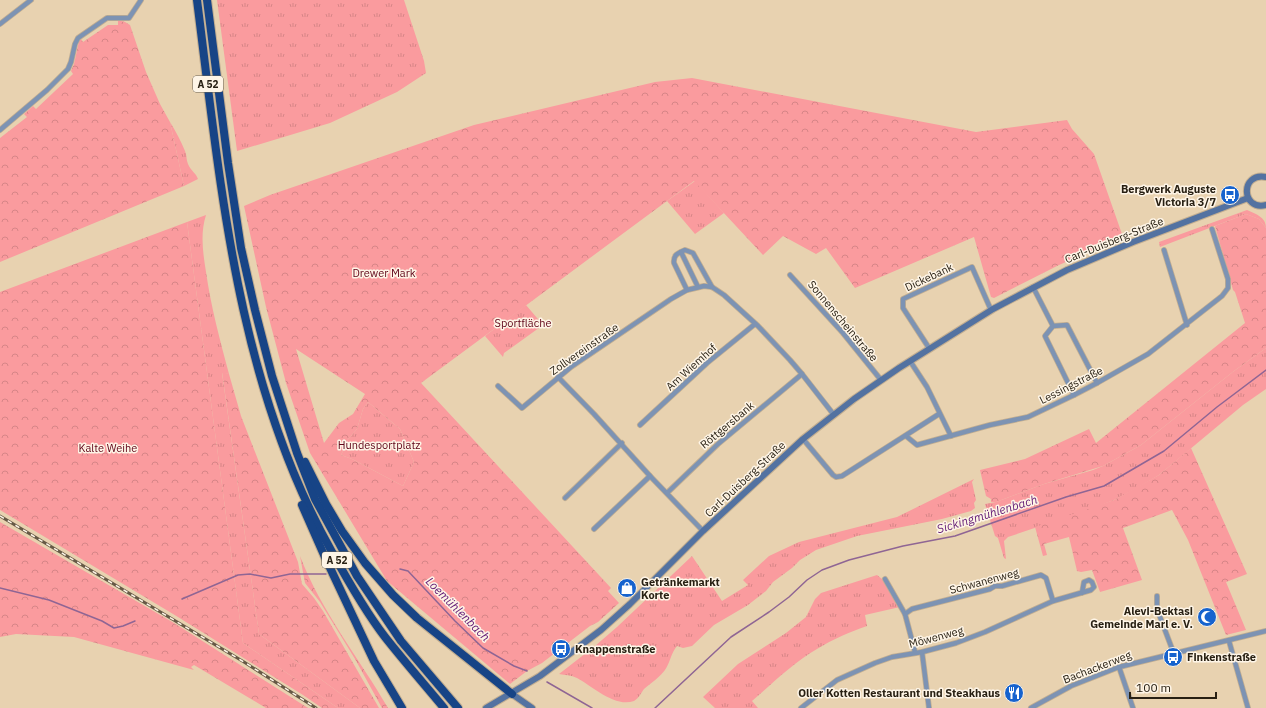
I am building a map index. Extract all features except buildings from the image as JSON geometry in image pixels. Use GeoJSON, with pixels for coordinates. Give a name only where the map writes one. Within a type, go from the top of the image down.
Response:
{"type":"FeatureCollection","features":[{"type":"Feature","properties":{"kind":"highway","name":"A 52"},"geometry":{"type":"LineString","coordinates":[[197,0],[224,208],[242,305],[266,393],[289,461],[331,551],[357,594],[384,636],[444,708]]}},
{"type":"Feature","properties":{"kind":"highway","name":"A 52"},"geometry":{"type":"LineString","coordinates":[[207,0],[228,164],[241,248],[272,376],[297,453],[315,499],[357,576],[401,641],[456,706]]}},
{"type":"Feature","properties":{"kind":"highway"},"geometry":{"type":"LineString","coordinates":[[266,393],[268,415],[287,470],[324,555],[374,661],[401,707]]}},
{"type":"Feature","properties":{"kind":"highway"},"geometry":{"type":"LineString","coordinates":[[297,453],[306,463],[326,504],[342,531],[393,595],[434,632],[512,694]]}},
{"type":"Feature","properties":{"kind":"main road"},"geometry":{"type":"LineString","coordinates":[[1266,178],[1258,177],[1249,183],[1247,190],[1248,198],[1255,205],[1266,205]]}},
{"type":"Feature","properties":{"kind":"main road","name":"Carl-Duisberg-Straße"},"geometry":{"type":"LineString","coordinates":[[486,708],[512,694],[563,660],[601,630],[803,439],[881,380],[929,348],[991,310],[1067,270],[1133,242],[1248,198]]}},
{"type":"Feature","properties":{"kind":"main road"},"geometry":{"type":"LineString","coordinates":[[512,694],[532,708]]}},
{"type":"Feature","properties":{"kind":"street"},"geometry":{"type":"LineString","coordinates":[[0,24],[31,0]]}},
{"type":"Feature","properties":{"kind":"street"},"geometry":{"type":"LineString","coordinates":[[0,130],[47,90],[68,69],[78,38],[107,18],[129,18],[141,0]]}},
{"type":"Feature","properties":{"kind":"street","name":"Lessingstraße"},"geometry":{"type":"LineString","coordinates":[[906,436],[917,444],[990,425],[1028,417],[1097,383],[1148,354],[1187,325],[1222,296],[1228,288],[1228,279],[1212,229]]}},
{"type":"Feature","properties":{"kind":"street"},"geometry":{"type":"LineString","coordinates":[[687,290],[674,263],[675,256],[685,250],[693,253],[712,287],[755,324],[802,374],[834,415]]}},
{"type":"Feature","properties":{"kind":"street"},"geometry":{"type":"LineString","coordinates":[[1164,250],[1187,325]]}},
{"type":"Feature","properties":{"kind":"street"},"geometry":{"type":"LineString","coordinates":[[682,252],[698,287]]}},
{"type":"Feature","properties":{"kind":"street","name":"Dickebank"},"geometry":{"type":"LineString","coordinates":[[929,348],[903,308],[903,299],[972,268],[991,310]]}},
{"type":"Feature","properties":{"kind":"street","name":"Sonnenscheinstraße"},"geometry":{"type":"LineString","coordinates":[[790,275],[846,336],[881,380]]}},
{"type":"Feature","properties":{"kind":"street","name":"Zollvereinstraße"},"geometry":{"type":"LineString","coordinates":[[498,386],[522,408],[558,377],[658,308],[687,290],[698,287],[712,287]]}},
{"type":"Feature","properties":{"kind":"street"},"geometry":{"type":"LineString","coordinates":[[1034,287],[1053,326]]}},
{"type":"Feature","properties":{"kind":"street","name":"Am Wiemhof"},"geometry":{"type":"LineString","coordinates":[[640,425],[707,364],[755,324]]}},
{"type":"Feature","properties":{"kind":"street"},"geometry":{"type":"LineString","coordinates":[[1074,395],[1045,336],[1053,326],[1067,325],[1097,383]]}},
{"type":"Feature","properties":{"kind":"street"},"geometry":{"type":"LineString","coordinates":[[910,361],[927,387],[951,436]]}},
{"type":"Feature","properties":{"kind":"street","name":"Röttgersbank"},"geometry":{"type":"LineString","coordinates":[[667,493],[718,444],[802,374]]}},
{"type":"Feature","properties":{"kind":"street"},"geometry":{"type":"LineString","coordinates":[[558,377],[622,443],[650,476],[704,531]]}},
{"type":"Feature","properties":{"kind":"street"},"geometry":{"type":"LineString","coordinates":[[803,439],[836,478],[842,476],[939,414]]}},
{"type":"Feature","properties":{"kind":"street"},"geometry":{"type":"LineString","coordinates":[[565,498],[622,443]]}},
{"type":"Feature","properties":{"kind":"street"},"geometry":{"type":"LineString","coordinates":[[594,529],[650,476]]}},
{"type":"Feature","properties":{"kind":"street","name":"Schwanenweg"},"geometry":{"type":"LineString","coordinates":[[905,614],[912,609],[1040,575],[1046,578],[1053,601]]}},
{"type":"Feature","properties":{"kind":"street"},"geometry":{"type":"LineString","coordinates":[[885,578],[905,614],[915,652]]}},
{"type":"Feature","properties":{"kind":"street","name":"Möwenweg"},"geometry":{"type":"LineString","coordinates":[[801,708],[837,680],[875,663],[892,657],[922,652],[956,643],[1053,601],[1082,593]]}},
{"type":"Feature","properties":{"kind":"street"},"geometry":{"type":"LineString","coordinates":[[1157,596],[1157,609],[1174,654]]}},
{"type":"Feature","properties":{"kind":"street","name":"Bachackerweg"},"geometry":{"type":"LineString","coordinates":[[1030,708],[1071,686],[1120,667],[1266,631]]}},
{"type":"Feature","properties":{"kind":"street"},"geometry":{"type":"LineString","coordinates":[[1229,641],[1248,708]]}},
{"type":"Feature","properties":{"kind":"street"},"geometry":{"type":"LineString","coordinates":[[922,652],[929,708]]}},
{"type":"Feature","properties":{"kind":"street"},"geometry":{"type":"LineString","coordinates":[[1120,667],[1133,708]]}},
{"type":"Feature","properties":{"kind":"green space"},"geometry":{"type":"Polygon","coordinates":[[[217,0],[404,0],[424,61],[426,73],[397,92],[330,123],[237,151],[217,0]]]}},
{"type":"Feature","properties":{"kind":"green space"},"geometry":{"type":"Polygon","coordinates":[[[118,20],[130,25],[146,72],[160,104],[170,122],[184,186],[0,262],[0,138],[27,117],[24,114],[33,106],[36,109],[73,74],[71,71],[79,41],[81,39],[83,42],[108,25],[118,25],[118,20]]]}},
{"type":"Feature","properties":{"kind":"green space","name":"Drewer Mark"},"geometry":{"type":"Polygon","coordinates":[[[692,78],[976,132],[1067,120],[1072,129],[1094,154],[1123,237],[1059,265],[994,298],[991,297],[974,237],[855,288],[826,248],[816,254],[783,236],[763,255],[694,181],[421,383],[611,588],[608,591],[619,603],[598,622],[590,626],[542,663],[527,671],[510,684],[387,581],[310,453],[286,383],[266,307],[244,206],[270,195],[474,125],[655,82],[692,78]],[[296,349],[324,443],[339,423],[353,414],[365,394],[296,349]],[[368,402],[363,409],[357,429],[344,444],[344,449],[341,455],[352,459],[403,486],[414,462],[400,429],[368,402]]]}},
{"type":"Feature","properties":{"kind":"green space"},"geometry":{"type":"Polygon","coordinates":[[[170,122],[186,153],[188,164],[198,179],[184,186],[170,122]]]}},
{"type":"Feature","properties":{"kind":"green space"},"geometry":{"type":"Polygon","coordinates":[[[695,181],[724,213],[695,234],[667,201],[695,181]]]}},
{"type":"Feature","properties":{"kind":"green space"},"geometry":{"type":"Polygon","coordinates":[[[1247,210],[1262,219],[1266,224],[1266,228],[1259,219],[1246,214],[1160,247],[1159,242],[1247,210]]]}},
{"type":"Feature","properties":{"kind":"green space"},"geometry":{"type":"Polygon","coordinates":[[[1246,214],[1259,219],[1266,228],[1266,348],[1234,371],[1141,445],[1103,466],[1044,484],[996,502],[991,502],[991,499],[986,496],[980,470],[1025,459],[1089,429],[1096,443],[1245,323],[1233,290],[1215,226],[1246,214]]]}},
{"type":"Feature","properties":{"kind":"green space"},"geometry":{"type":"Polygon","coordinates":[[[206,215],[203,229],[204,258],[213,311],[229,374],[222,373],[259,634],[360,708],[338,708],[243,643],[187,222],[206,215]]]}},
{"type":"Feature","properties":{"kind":"green space","name":"Kalte Weihe"},"geometry":{"type":"Polygon","coordinates":[[[187,222],[243,643],[338,708],[322,708],[178,617],[0,510],[0,292],[187,222]]]}},
{"type":"Feature","properties":{"kind":"green space","name":"Sportfläche"},"geometry":{"type":"Polygon","coordinates":[[[526,305],[543,325],[504,353],[503,357],[485,336],[526,305]]]}},
{"type":"Feature","properties":{"kind":"green space"},"geometry":{"type":"Polygon","coordinates":[[[1266,348],[1266,389],[1243,405],[1159,475],[1114,500],[1008,537],[1004,541],[1006,559],[1004,558],[985,504],[996,502],[1044,484],[1093,470],[1141,445],[1234,371],[1266,348]]]}},
{"type":"Feature","properties":{"kind":"green space"},"geometry":{"type":"Polygon","coordinates":[[[222,372],[229,374],[241,416],[298,562],[302,584],[323,611],[379,708],[360,708],[259,634],[222,372]]]}},
{"type":"Feature","properties":{"kind":"green space","name":"Hundesportplatz"},"geometry":{"type":"Polygon","coordinates":[[[368,402],[400,429],[414,462],[403,486],[352,459],[341,455],[344,449],[344,444],[357,429],[363,409],[368,402]]]}},
{"type":"Feature","properties":{"kind":"green space"},"geometry":{"type":"Polygon","coordinates":[[[1191,448],[1247,574],[1226,582],[1246,630],[1226,635],[1188,540],[1172,510],[1123,528],[1142,580],[1100,592],[1092,570],[1081,572],[1077,571],[1069,537],[1044,544],[1047,555],[1043,556],[1035,527],[1114,500],[1159,475],[1191,448]]]}},
{"type":"Feature","properties":{"kind":"green space"},"geometry":{"type":"Polygon","coordinates":[[[974,479],[972,482],[976,500],[974,503],[975,508],[971,511],[942,519],[857,536],[816,550],[800,560],[773,582],[766,591],[748,605],[714,625],[692,646],[683,648],[677,646],[665,670],[658,678],[644,689],[639,697],[634,701],[627,702],[612,699],[577,678],[559,674],[617,627],[692,556],[722,601],[748,585],[743,580],[769,556],[799,542],[897,517],[974,479]]]}},
{"type":"Feature","properties":{"kind":"green space"},"geometry":{"type":"Polygon","coordinates":[[[0,522],[174,623],[308,708],[266,708],[194,665],[191,667],[194,670],[74,637],[16,634],[0,637],[0,522]]]}},
{"type":"Feature","properties":{"kind":"green space"},"geometry":{"type":"Polygon","coordinates":[[[300,556],[329,615],[388,708],[382,708],[355,659],[320,602],[305,583],[300,556]]]}},
{"type":"Feature","properties":{"kind":"green space"},"geometry":{"type":"Polygon","coordinates":[[[877,575],[882,579],[900,607],[865,615],[867,626],[829,642],[800,660],[752,701],[758,708],[715,708],[703,697],[738,664],[786,633],[806,617],[815,599],[821,593],[877,575]]]}},
{"type":"Feature","properties":{"kind":"waterway","name":"Sickingmühlenbach"},"geometry":{"type":"LineString","coordinates":[[655,708],[731,637],[769,612],[789,597],[807,580],[822,570],[849,560],[903,546],[955,536],[1066,497],[1104,486],[1164,451],[1217,407],[1266,370]]}},
{"type":"Feature","properties":{"kind":"waterway","name":"Loemühlenbach"},"geometry":{"type":"LineString","coordinates":[[400,569],[408,571],[455,621],[483,648],[514,666],[527,671]]}},
{"type":"Feature","properties":{"kind":"waterway","name":"Loemühlenbach"},"geometry":{"type":"LineString","coordinates":[[182,599],[238,575],[250,574],[271,578],[290,574],[326,574]]}},
{"type":"Feature","properties":{"kind":"waterway","name":"Loemühlenbach"},"geometry":{"type":"LineString","coordinates":[[0,588],[49,600],[102,621],[114,628],[135,621]]}},
{"type":"Feature","properties":{"kind":"waterway","name":"Loemühlenbach"},"geometry":{"type":"LineString","coordinates":[[547,682],[592,708]]}},
{"type":"Feature","properties":{"kind":"railway"},"geometry":{"type":"LineString","coordinates":[[0,516],[244,662],[316,708]]}},
{"type":"Feature","properties":{"kind":"place","name":"Bergwerk Auguste Victoria 3/7"},"geometry":{"type":"Point","coordinates":[1230,195]}},
{"type":"Feature","properties":{"kind":"place","name":"Getränkemarkt Korte"},"geometry":{"type":"Point","coordinates":[627,588]}},
{"type":"Feature","properties":{"kind":"place","name":"Alevi-Bektasi Gemeinde Marl e. V."},"geometry":{"type":"Point","coordinates":[1207,617]}},
{"type":"Feature","properties":{"kind":"place","name":"Knappenstraße"},"geometry":{"type":"Point","coordinates":[561,649]}},
{"type":"Feature","properties":{"kind":"place","name":"Finkenstraße"},"geometry":{"type":"Point","coordinates":[1173,657]}},
{"type":"Feature","properties":{"kind":"place","name":"Oller Kotten Restaurant und Steakhaus"},"geometry":{"type":"Point","coordinates":[1014,693]}}]}
